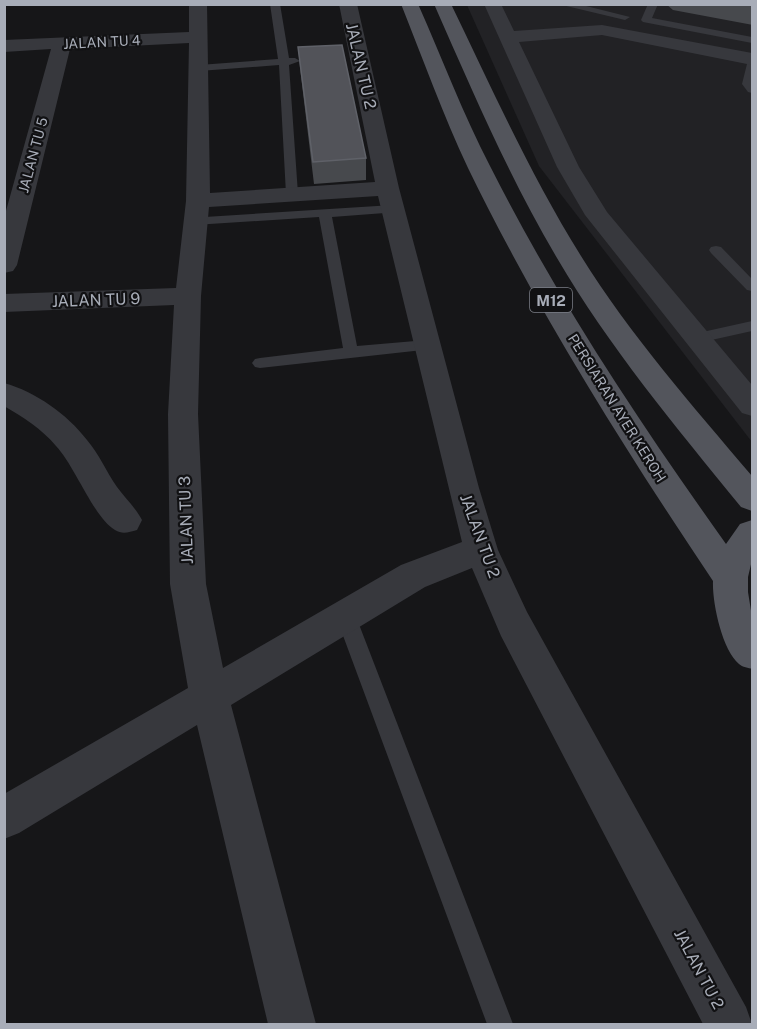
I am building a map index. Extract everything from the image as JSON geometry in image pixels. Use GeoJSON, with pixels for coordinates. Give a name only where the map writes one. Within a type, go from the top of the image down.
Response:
{"type":"FeatureCollection","features":[{"type":"Feature","properties":{"kind":"main road","name":"PERSIARAN AYER KEROH"},"geometry":{"type":"LineString","coordinates":[[409,4],[478,165],[562,320],[674,498],[729,576]]}},
{"type":"Feature","properties":{"kind":"main road"},"geometry":{"type":"LineString","coordinates":[[434,4],[453,31]]}},
{"type":"Feature","properties":{"kind":"main road","name":"M12"},"geometry":{"type":"LineString","coordinates":[[442,4],[515,160],[570,259],[653,379],[753,498]]}},
{"type":"Feature","properties":{"kind":"main road"},"geometry":{"type":"LineString","coordinates":[[753,534],[736,553],[729,576],[731,608],[744,641],[753,652]]}},
{"type":"Feature","properties":{"kind":"street","name":"JALAN TU 3"},"geometry":{"type":"LineString","coordinates":[[198,4],[196,211],[188,296],[183,414],[187,561],[208,696],[292,1024]]}},
{"type":"Feature","properties":{"kind":"street","name":"JALAN TU 2"},"geometry":{"type":"LineString","coordinates":[[348,4],[354,57],[463,488],[481,550],[514,624],[729,1024]]}},
{"type":"Feature","properties":{"kind":"street"},"geometry":{"type":"LineString","coordinates":[[492,4],[568,167],[597,215],[753,405]]}},
{"type":"Feature","properties":{"kind":"street"},"geometry":{"type":"LineString","coordinates":[[508,37],[602,30],[621,25],[753,59]]}},
{"type":"Feature","properties":{"kind":"street","name":"JALAN TU 4"},"geometry":{"type":"LineString","coordinates":[[4,46],[62,44],[199,53]]}},
{"type":"Feature","properties":{"kind":"street","name":"JALAN TU 5"},"geometry":{"type":"LineString","coordinates":[[4,265],[62,44]]}},
{"type":"Feature","properties":{"kind":"street"},"geometry":{"type":"LineString","coordinates":[[196,211],[292,194],[391,198]]}},
{"type":"Feature","properties":{"kind":"street","name":"JALAN TU 9"},"geometry":{"type":"LineString","coordinates":[[4,303],[188,296]]}},
{"type":"Feature","properties":{"kind":"street"},"geometry":{"type":"LineString","coordinates":[[4,393],[56,425],[82,456],[106,501],[125,520]]}},
{"type":"Feature","properties":{"kind":"street"},"geometry":{"type":"LineString","coordinates":[[4,818],[345,614],[413,576],[481,550]]}},
{"type":"Feature","properties":{"kind":"lane"},"geometry":{"type":"LineString","coordinates":[[275,4],[284,62],[292,194]]}},
{"type":"Feature","properties":{"kind":"lane"},"geometry":{"type":"LineString","coordinates":[[562,4],[621,25],[632,4]]}},
{"type":"Feature","properties":{"kind":"lane"},"geometry":{"type":"LineString","coordinates":[[653,4],[646,20],[753,40]]}},
{"type":"Feature","properties":{"kind":"lane"},"geometry":{"type":"LineString","coordinates":[[199,53],[284,62],[306,60]]}},
{"type":"Feature","properties":{"kind":"lane"},"geometry":{"type":"LineString","coordinates":[[751,84],[753,64]]}},
{"type":"Feature","properties":{"kind":"lane"},"geometry":{"type":"LineString","coordinates":[[196,211],[325,213],[391,198]]}},
{"type":"Feature","properties":{"kind":"lane"},"geometry":{"type":"LineString","coordinates":[[325,213],[351,352]]}},
{"type":"Feature","properties":{"kind":"lane"},"geometry":{"type":"LineString","coordinates":[[716,250],[753,287]]}},
{"type":"Feature","properties":{"kind":"lane"},"geometry":{"type":"LineString","coordinates":[[698,338],[753,326]]}},
{"type":"Feature","properties":{"kind":"lane"},"geometry":{"type":"LineString","coordinates":[[260,363],[427,345]]}},
{"type":"Feature","properties":{"kind":"lane"},"geometry":{"type":"LineString","coordinates":[[345,614],[500,1024]]}},
{"type":"Feature","properties":{"kind":"shaded area"},"geometry":{"type":"Polygon","coordinates":[[[467,5],[752,5],[752,442],[539,166],[467,5]]]}},
{"type":"Feature","properties":{"kind":"building"},"geometry":{"type":"Polygon","coordinates":[[[342,45],[366,158],[313,162],[298,47],[342,45]]]}}]}
